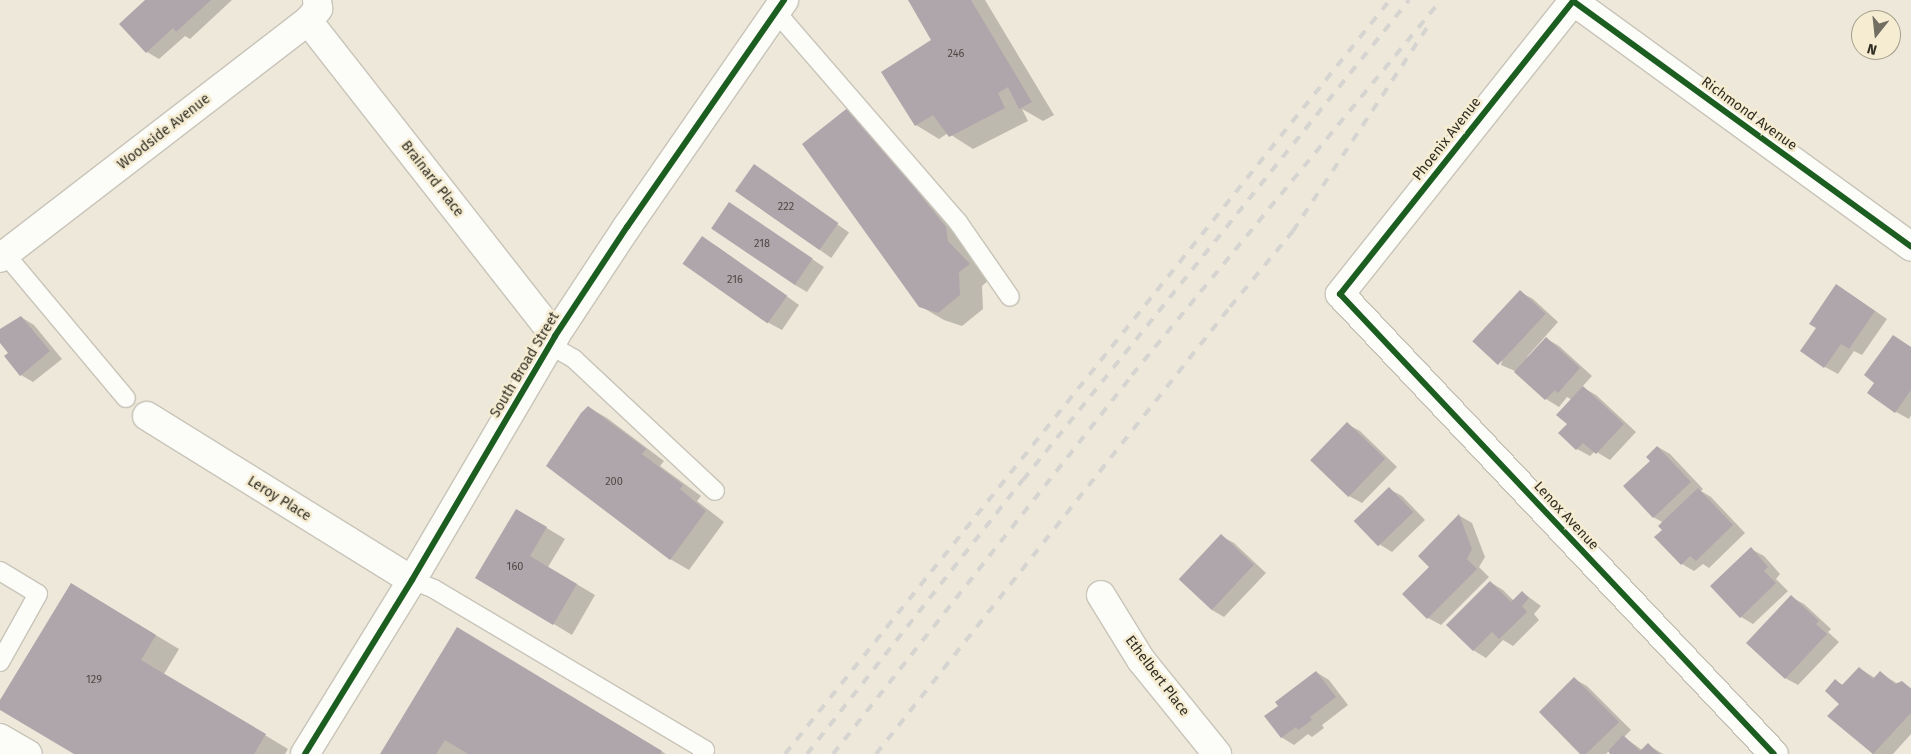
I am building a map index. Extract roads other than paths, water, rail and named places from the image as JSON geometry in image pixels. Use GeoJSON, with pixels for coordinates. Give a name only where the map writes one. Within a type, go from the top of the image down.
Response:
{"type":"FeatureCollection","features":[{"type":"Feature","properties":{"kind":"street","name":"Richmond Avenue"},"geometry":{"type":"LineString","coordinates":[[1574,0],[1911,247]]}},
{"type":"Feature","properties":{"kind":"street","name":"Phoenix Avenue"},"geometry":{"type":"LineString","coordinates":[[1340,294],[1574,0]]}},
{"type":"Feature","properties":{"kind":"street","name":"South Broad Street"},"geometry":{"type":"LineString","coordinates":[[305,754],[412,580],[553,341],[627,227],[780,6]]}},
{"type":"Feature","properties":{"kind":"street","name":"Brainard Place"},"geometry":{"type":"LineString","coordinates":[[312,10],[553,341]]}},
{"type":"Feature","properties":{"kind":"street","name":"Woodside Avenue"},"geometry":{"type":"LineString","coordinates":[[3,256],[312,10]]}},
{"type":"Feature","properties":{"kind":"street","name":"Lenox Avenue"},"geometry":{"type":"LineString","coordinates":[[1340,294],[1774,754]]}},
{"type":"Feature","properties":{"kind":"street","name":"Leroy Place"},"geometry":{"type":"LineString","coordinates":[[147,416],[412,580]]}},
{"type":"Feature","properties":{"kind":"street","name":"Ethelbert Place"},"geometry":{"type":"LineString","coordinates":[[1101,595],[1141,660],[1217,754]]}},
{"type":"Feature","properties":{"kind":"street"},"geometry":{"type":"LineString","coordinates":[[0,738],[28,754]]}},
{"type":"Feature","properties":{"kind":"lane"},"geometry":{"type":"LineString","coordinates":[[780,6],[958,222],[1010,296]]}},
{"type":"Feature","properties":{"kind":"lane"},"geometry":{"type":"LineString","coordinates":[[3,256],[126,398]]}},
{"type":"Feature","properties":{"kind":"lane"},"geometry":{"type":"LineString","coordinates":[[553,341],[715,491]]}},
{"type":"Feature","properties":{"kind":"lane"},"geometry":{"type":"LineString","coordinates":[[0,571],[38,594],[0,662]]}},
{"type":"Feature","properties":{"kind":"lane"},"geometry":{"type":"LineString","coordinates":[[412,580],[434,589],[705,750],[702,754]]}},
{"type":"Feature","properties":{"kind":"railway"},"geometry":{"type":"LineString","coordinates":[[785,754],[1390,0]]}},
{"type":"Feature","properties":{"kind":"railway"},"geometry":{"type":"LineString","coordinates":[[807,754],[1023,480],[1409,0]]}},
{"type":"Feature","properties":{"kind":"railway"},"geometry":{"type":"LineString","coordinates":[[833,754],[1132,375],[1441,0]]}},
{"type":"Feature","properties":{"kind":"railway"},"geometry":{"type":"LineString","coordinates":[[876,754],[1230,307],[1293,231],[1430,23]]}}]}
